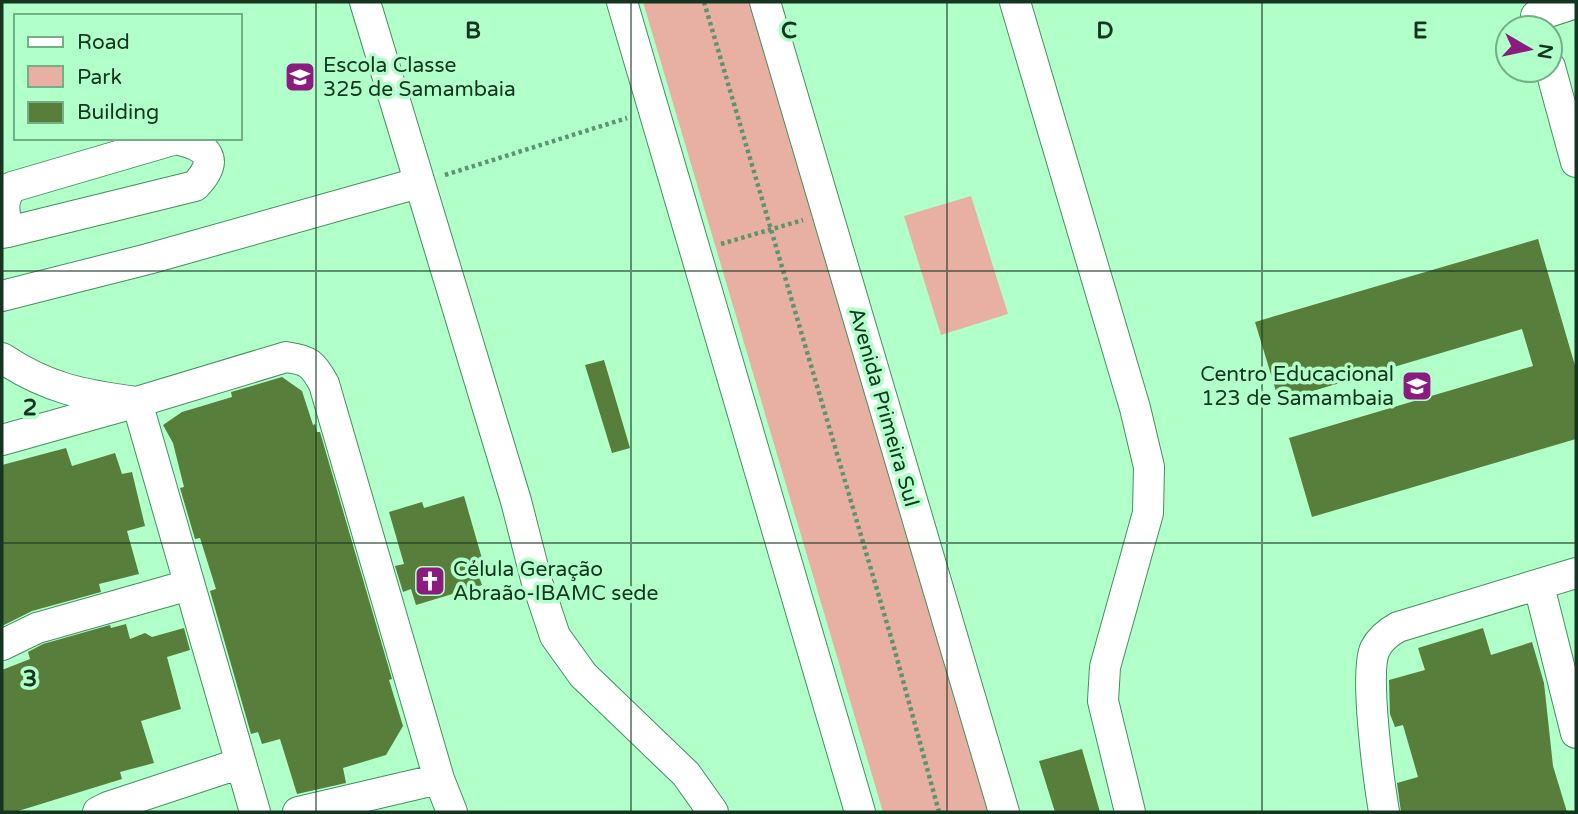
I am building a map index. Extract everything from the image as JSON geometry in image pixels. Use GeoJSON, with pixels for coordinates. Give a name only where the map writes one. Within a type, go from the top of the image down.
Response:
{"type":"FeatureCollection","features":[{"type":"Feature","properties":{"kind":"street"},"geometry":{"type":"LineString","coordinates":[[365,2],[555,636],[583,675],[686,774],[713,812]]}},
{"type":"Feature","properties":{"kind":"street"},"geometry":{"type":"LineString","coordinates":[[622,2],[860,812]]}},
{"type":"Feature","properties":{"kind":"street","name":"Avenida Primeira Sul"},"geometry":{"type":"LineString","coordinates":[[765,2],[1004,812]]}},
{"type":"Feature","properties":{"kind":"street"},"geometry":{"type":"LineString","coordinates":[[1015,2],[1135,408],[1149,467],[1148,513],[1105,667],[1103,701],[1130,812]]}},
{"type":"Feature","properties":{"kind":"street"},"geometry":{"type":"LineString","coordinates":[[1539,14],[1576,3]]}},
{"type":"Feature","properties":{"kind":"street"},"geometry":{"type":"LineString","coordinates":[[1555,84],[1576,162]]}},
{"type":"Feature","properties":{"kind":"street"},"geometry":{"type":"LineString","coordinates":[[173,140],[12,187],[4,197],[5,232],[195,186],[206,174],[209,161],[206,150],[180,140]]}},
{"type":"Feature","properties":{"kind":"street"},"geometry":{"type":"LineString","coordinates":[[2,296],[148,259],[418,183]]}},
{"type":"Feature","properties":{"kind":"street"},"geometry":{"type":"LineString","coordinates":[[2,440],[286,356],[304,359],[316,369],[324,384],[439,779],[452,812]]}},
{"type":"Feature","properties":{"kind":"street"},"geometry":{"type":"LineString","coordinates":[[2,358],[19,370],[55,387],[137,402]]}},
{"type":"Feature","properties":{"kind":"street"},"geometry":{"type":"LineString","coordinates":[[137,402],[255,812]]}},
{"type":"Feature","properties":{"kind":"street"},"geometry":{"type":"LineString","coordinates":[[1384,812],[1371,668],[1375,649],[1386,634],[1398,627],[1576,573]]}},
{"type":"Feature","properties":{"kind":"street"},"geometry":{"type":"LineString","coordinates":[[2,645],[37,628],[189,585]]}},
{"type":"Feature","properties":{"kind":"street"},"geometry":{"type":"LineString","coordinates":[[1539,586],[1576,733]]}},
{"type":"Feature","properties":{"kind":"street"},"geometry":{"type":"LineString","coordinates":[[98,812],[241,763]]}},
{"type":"Feature","properties":{"kind":"street"},"geometry":{"type":"LineString","coordinates":[[298,812],[439,779]]}},
{"type":"Feature","properties":{"kind":"path"},"geometry":{"type":"LineString","coordinates":[[704,2],[893,644],[939,812]]}},
{"type":"Feature","properties":{"kind":"path"},"geometry":{"type":"LineString","coordinates":[[418,183],[654,109]]}},
{"type":"Feature","properties":{"kind":"path"},"geometry":{"type":"LineString","coordinates":[[696,252],[827,214]]}},
{"type":"Feature","properties":{"kind":"green space"},"geometry":{"type":"Polygon","coordinates":[[[643,2],[756,2],[991,812],[883,812],[643,2]]]}},
{"type":"Feature","properties":{"kind":"green space"},"geometry":{"type":"Polygon","coordinates":[[[971,196],[1008,314],[941,335],[904,216],[971,196]]]}},
{"type":"Feature","properties":{"kind":"building"},"geometry":{"type":"Polygon","coordinates":[[[1538,239],[1576,369],[1576,439],[1312,517],[1289,438],[1533,366],[1522,329],[1279,401],[1255,322],[1538,239]]]}},
{"type":"Feature","properties":{"kind":"building"},"geometry":{"type":"Polygon","coordinates":[[[604,360],[630,448],[612,453],[585,365],[604,360]]]}},
{"type":"Feature","properties":{"kind":"building"},"geometry":{"type":"Polygon","coordinates":[[[282,377],[302,391],[313,425],[315,424],[317,432],[320,432],[392,679],[389,680],[403,726],[386,755],[343,768],[346,783],[297,794],[280,739],[262,744],[258,732],[251,734],[210,591],[216,589],[200,538],[195,539],[180,488],[184,487],[173,443],[163,425],[182,412],[232,397],[231,392],[282,377]]]}},
{"type":"Feature","properties":{"kind":"building"},"geometry":{"type":"Polygon","coordinates":[[[66,448],[72,466],[115,453],[122,474],[132,472],[145,526],[127,531],[139,574],[99,584],[101,592],[32,611],[2,626],[2,465],[66,448]]]}},
{"type":"Feature","properties":{"kind":"building"},"geometry":{"type":"Polygon","coordinates":[[[464,496],[485,569],[477,571],[482,585],[416,605],[411,589],[403,592],[395,566],[404,564],[389,512],[422,502],[424,508],[464,496]]]}},
{"type":"Feature","properties":{"kind":"building"},"geometry":{"type":"Polygon","coordinates":[[[126,624],[130,639],[145,633],[152,637],[184,628],[190,650],[167,657],[181,709],[141,721],[154,763],[120,772],[122,779],[15,812],[2,812],[2,670],[30,659],[28,652],[43,644],[110,625],[111,628],[126,624]]]}},
{"type":"Feature","properties":{"kind":"building"},"geometry":{"type":"Polygon","coordinates":[[[1483,628],[1491,655],[1532,642],[1544,683],[1553,766],[1567,812],[1401,812],[1397,783],[1418,777],[1403,725],[1395,727],[1390,714],[1389,680],[1425,670],[1418,648],[1483,628]]]}},
{"type":"Feature","properties":{"kind":"building"},"geometry":{"type":"Polygon","coordinates":[[[1082,749],[1100,812],[1055,812],[1039,761],[1082,749]]]}},
{"type":"Feature","properties":{"kind":"place","name":"Escola Classe 325 de Samambaia"},"geometry":{"type":"Point","coordinates":[300,77]}},
{"type":"Feature","properties":{"kind":"place","name":"Centro Educacional 123 de Samambaia"},"geometry":{"type":"Point","coordinates":[1417,386]}},
{"type":"Feature","properties":{"kind":"place","name":"Célula Geração Abraão-IBAMC sede"},"geometry":{"type":"Point","coordinates":[430,581]}}]}
